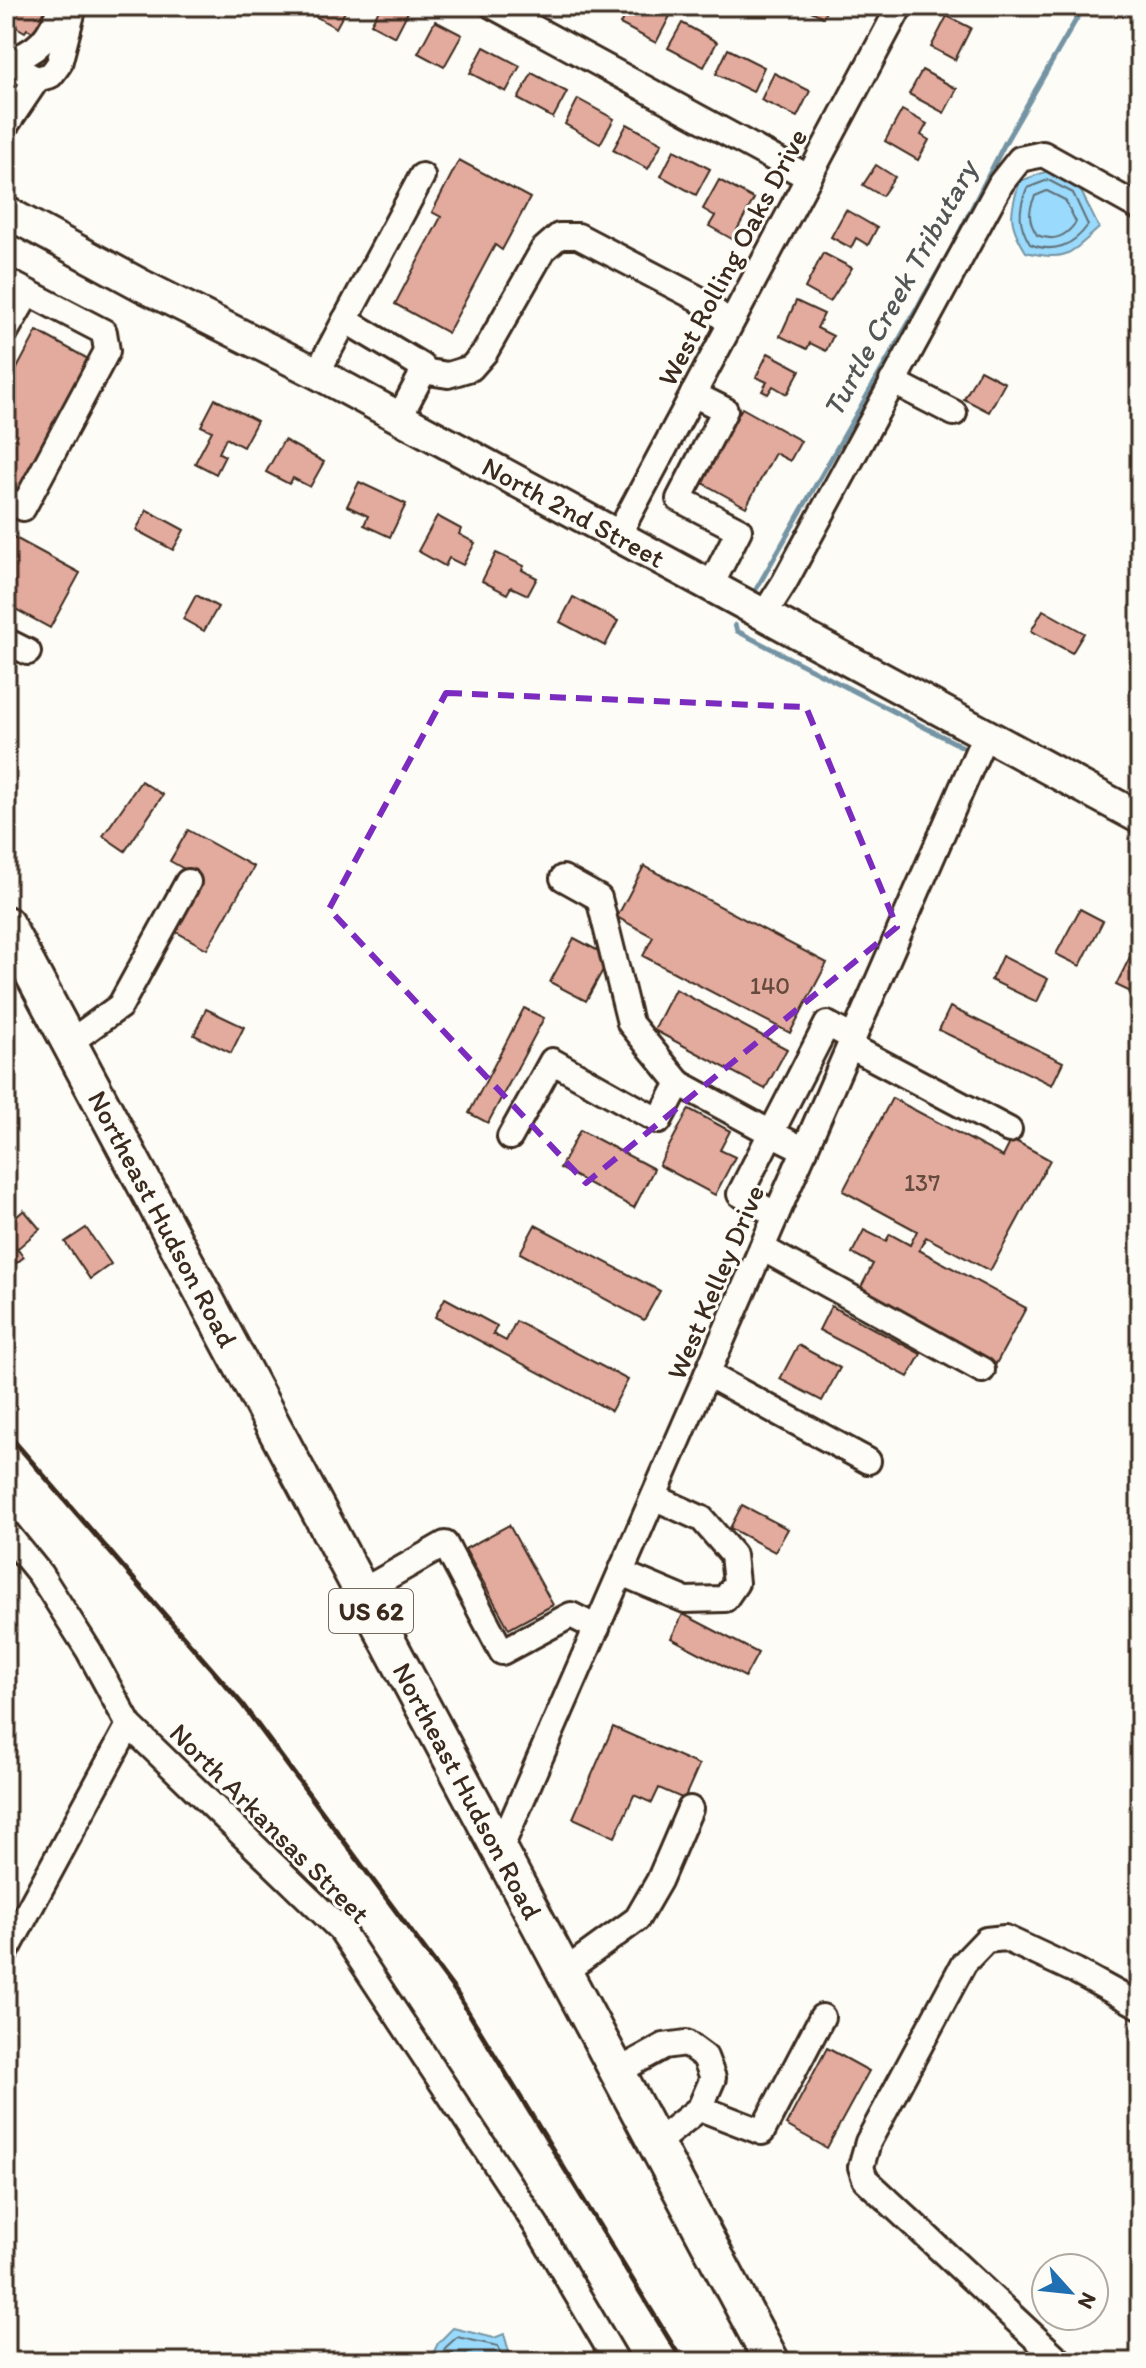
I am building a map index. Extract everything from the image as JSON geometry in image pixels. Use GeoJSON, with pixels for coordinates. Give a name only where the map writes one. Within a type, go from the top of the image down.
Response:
{"type":"FeatureCollection","features":[{"type":"Feature","properties":{"kind":"highway","name":"Northeast Hudson Road"},"geometry":{"type":"LineString","coordinates":[[6,924],[772,2362]]}},
{"type":"Feature","properties":{"kind":"main road","name":"North 2nd Street"},"geometry":{"type":"LineString","coordinates":[[8,218],[317,373],[1140,818]]}},
{"type":"Feature","properties":{"kind":"street"},"geometry":{"type":"LineString","coordinates":[[6,63],[28,55],[40,46],[60,6]]}},
{"type":"Feature","properties":{"kind":"street"},"geometry":{"type":"LineString","coordinates":[[6,125],[37,79],[51,75],[59,64],[74,6]]}},
{"type":"Feature","properties":{"kind":"street"},"geometry":{"type":"LineString","coordinates":[[493,6],[808,177]]}},
{"type":"Feature","properties":{"kind":"street","name":"West Rolling Oaks Drive"},"geometry":{"type":"LineString","coordinates":[[617,537],[900,6]]}},
{"type":"Feature","properties":{"kind":"street"},"geometry":{"type":"LineString","coordinates":[[6,63],[37,79]]}},
{"type":"Feature","properties":{"kind":"street"},"geometry":{"type":"LineString","coordinates":[[763,616],[784,583],[1001,183],[1020,159],[1043,154],[1140,208]]}},
{"type":"Feature","properties":{"kind":"street"},"geometry":{"type":"LineString","coordinates":[[317,373],[422,176]]}},
{"type":"Feature","properties":{"kind":"street"},"geometry":{"type":"LineString","coordinates":[[422,371],[448,375],[471,368],[485,352],[543,250],[559,236],[578,236],[697,298],[730,323]]}},
{"type":"Feature","properties":{"kind":"street"},"geometry":{"type":"LineString","coordinates":[[6,281],[104,332],[107,351],[23,508],[6,499]]}},
{"type":"Feature","properties":{"kind":"street"},"geometry":{"type":"LineString","coordinates":[[6,331],[28,293]]}},
{"type":"Feature","properties":{"kind":"street"},"geometry":{"type":"LineString","coordinates":[[345,320],[418,361],[422,371],[399,418]]}},
{"type":"Feature","properties":{"kind":"street"},"geometry":{"type":"LineString","coordinates":[[892,381],[954,413]]}},
{"type":"Feature","properties":{"kind":"street"},"geometry":{"type":"LineString","coordinates":[[693,394],[725,410],[679,499],[739,530],[710,587]]}},
{"type":"Feature","properties":{"kind":"street"},"geometry":{"type":"LineString","coordinates":[[6,641],[28,652]]}},
{"type":"Feature","properties":{"kind":"street","name":"West Kelley Drive"},"geometry":{"type":"LineString","coordinates":[[499,1852],[985,735]]}},
{"type":"Feature","properties":{"kind":"street"},"geometry":{"type":"LineString","coordinates":[[563,878],[599,898],[630,1023],[679,1083],[805,1150]]}},
{"type":"Feature","properties":{"kind":"street"},"geometry":{"type":"LineString","coordinates":[[69,1043],[120,1006],[188,882]]}},
{"type":"Feature","properties":{"kind":"street"},"geometry":{"type":"LineString","coordinates":[[776,1215],[740,1194],[827,1024],[852,1042],[1009,1130]]}},
{"type":"Feature","properties":{"kind":"street"},"geometry":{"type":"LineString","coordinates":[[510,1137],[552,1061],[659,1121],[679,1083]]}},
{"type":"Feature","properties":{"kind":"street"},"geometry":{"type":"LineString","coordinates":[[762,1248],[982,1370]]}},
{"type":"Feature","properties":{"kind":"street"},"geometry":{"type":"LineString","coordinates":[[707,1374],[868,1461]]}},
{"type":"Feature","properties":{"kind":"street"},"geometry":{"type":"LineString","coordinates":[[621,1573],[685,1600],[725,1599],[736,1583],[733,1555],[702,1519],[654,1497]]}},
{"type":"Feature","properties":{"kind":"street","name":"North Arkansas Street"},"geometry":{"type":"LineString","coordinates":[[6,1532],[48,1587],[89,1651],[129,1725],[341,1930],[536,2225],[617,2362]]}},
{"type":"Feature","properties":{"kind":"street"},"geometry":{"type":"LineString","coordinates":[[361,1592],[445,1544],[502,1652],[571,1615],[597,1628]]}},
{"type":"Feature","properties":{"kind":"street"},"geometry":{"type":"LineString","coordinates":[[6,1952],[129,1725]]}},
{"type":"Feature","properties":{"kind":"street"},"geometry":{"type":"LineString","coordinates":[[564,1972],[637,1919],[659,1881],[690,1809]]}},
{"type":"Feature","properties":{"kind":"street"},"geometry":{"type":"LineString","coordinates":[[1061,2362],[865,2179],[861,2167],[868,2142],[964,1963],[986,1940],[1005,1938],[1076,1971],[1140,2006]]}},
{"type":"Feature","properties":{"kind":"street"},"geometry":{"type":"LineString","coordinates":[[700,2108],[762,2132],[822,2017]]}},
{"type":"Feature","properties":{"kind":"street"},"geometry":{"type":"LineString","coordinates":[[617,2072],[664,2046],[686,2043],[705,2057],[713,2078],[700,2108],[656,2143]]}},
{"type":"Feature","properties":{"kind":"highlighted area"},"geometry":{"type":"Polygon","coordinates":[[[446,693],[806,707],[897,927],[586,1183],[329,909],[446,693]]]}},
{"type":"Feature","properties":{"kind":"water"},"geometry":{"type":"Polygon","coordinates":[[[1048,171],[1079,187],[1099,228],[1074,250],[1059,256],[1026,252],[1012,218],[1020,181],[1048,171]]]}},
{"type":"Feature","properties":{"kind":"water"},"geometry":{"type":"Polygon","coordinates":[[[453,2328],[494,2338],[504,2334],[512,2362],[429,2362],[438,2343],[453,2328]]]}},
{"type":"Feature","properties":{"kind":"building"},"geometry":{"type":"Polygon","coordinates":[[[6,6],[40,6],[47,11],[35,33],[27,29],[25,32],[6,21],[6,6]]]}},
{"type":"Feature","properties":{"kind":"building"},"geometry":{"type":"Polygon","coordinates":[[[320,6],[348,6],[336,28],[315,16],[320,6]]]}},
{"type":"Feature","properties":{"kind":"building"},"geometry":{"type":"Polygon","coordinates":[[[381,6],[410,8],[395,37],[371,24],[381,6]]]}},
{"type":"Feature","properties":{"kind":"building"},"geometry":{"type":"Polygon","coordinates":[[[591,6],[613,6],[608,15],[591,6]]]}},
{"type":"Feature","properties":{"kind":"building"},"geometry":{"type":"Polygon","coordinates":[[[630,6],[651,6],[670,16],[656,43],[620,24],[630,6]]]}},
{"type":"Feature","properties":{"kind":"building"},"geometry":{"type":"Polygon","coordinates":[[[811,6],[829,6],[823,17],[809,10],[811,6]]]}},
{"type":"Feature","properties":{"kind":"building"},"geometry":{"type":"Polygon","coordinates":[[[947,16],[971,28],[955,60],[931,47],[947,16]]]}},
{"type":"Feature","properties":{"kind":"building"},"geometry":{"type":"Polygon","coordinates":[[[435,21],[462,35],[444,67],[418,53],[435,21]]]}},
{"type":"Feature","properties":{"kind":"building"},"geometry":{"type":"Polygon","coordinates":[[[682,23],[717,42],[704,67],[668,48],[682,23]]]}},
{"type":"Feature","properties":{"kind":"building"},"geometry":{"type":"Polygon","coordinates":[[[484,47],[520,66],[506,92],[470,73],[484,47]]]}},
{"type":"Feature","properties":{"kind":"building"},"geometry":{"type":"Polygon","coordinates":[[[728,49],[764,67],[753,92],[716,74],[728,49]]]}},
{"type":"Feature","properties":{"kind":"building"},"geometry":{"type":"Polygon","coordinates":[[[922,70],[957,89],[944,113],[909,94],[922,70]]]}},
{"type":"Feature","properties":{"kind":"building"},"geometry":{"type":"Polygon","coordinates":[[[532,73],[567,92],[553,118],[518,99],[532,73]]]}},
{"type":"Feature","properties":{"kind":"building"},"geometry":{"type":"Polygon","coordinates":[[[774,73],[810,91],[797,117],[761,100],[774,73]]]}},
{"type":"Feature","properties":{"kind":"building"},"geometry":{"type":"Polygon","coordinates":[[[578,99],[614,119],[600,144],[565,124],[578,99]]]}},
{"type":"Feature","properties":{"kind":"building"},"geometry":{"type":"Polygon","coordinates":[[[902,110],[927,124],[921,135],[929,140],[918,160],[885,141],[902,110]]]}},
{"type":"Feature","properties":{"kind":"building"},"geometry":{"type":"Polygon","coordinates":[[[627,124],[662,143],[648,169],[613,150],[627,124]]]}},
{"type":"Feature","properties":{"kind":"building"},"geometry":{"type":"Polygon","coordinates":[[[674,150],[710,169],[696,195],[661,176],[674,150]]]}},
{"type":"Feature","properties":{"kind":"building"},"geometry":{"type":"Polygon","coordinates":[[[459,160],[530,198],[502,250],[495,245],[448,333],[395,304],[441,217],[432,212],[459,160]]]}},
{"type":"Feature","properties":{"kind":"building"},"geometry":{"type":"Polygon","coordinates":[[[876,165],[895,177],[882,196],[863,185],[876,165]]]}},
{"type":"Feature","properties":{"kind":"building"},"geometry":{"type":"Polygon","coordinates":[[[719,180],[754,199],[732,239],[709,226],[715,216],[703,209],[719,180]]]}},
{"type":"Feature","properties":{"kind":"building"},"geometry":{"type":"Polygon","coordinates":[[[846,210],[877,228],[868,245],[856,238],[851,248],[831,237],[846,210]]]}},
{"type":"Feature","properties":{"kind":"building"},"geometry":{"type":"Polygon","coordinates":[[[823,253],[852,268],[830,302],[805,288],[823,253]]]}},
{"type":"Feature","properties":{"kind":"building"},"geometry":{"type":"Polygon","coordinates":[[[796,301],[824,314],[817,328],[833,336],[826,351],[810,343],[807,349],[780,336],[796,301]]]}},
{"type":"Feature","properties":{"kind":"building"},"geometry":{"type":"Polygon","coordinates":[[[37,331],[90,360],[17,493],[6,487],[6,389],[37,331]]]}},
{"type":"Feature","properties":{"kind":"building"},"geometry":{"type":"Polygon","coordinates":[[[768,353],[800,370],[787,394],[773,386],[768,394],[762,391],[767,382],[756,377],[768,353]]]}},
{"type":"Feature","properties":{"kind":"building"},"geometry":{"type":"Polygon","coordinates":[[[980,370],[1005,383],[989,412],[964,399],[980,370]]]}},
{"type":"Feature","properties":{"kind":"building"},"geometry":{"type":"Polygon","coordinates":[[[215,399],[257,421],[243,447],[226,438],[219,453],[225,456],[216,474],[195,463],[212,431],[201,426],[215,399]]]}},
{"type":"Feature","properties":{"kind":"building"},"geometry":{"type":"Polygon","coordinates":[[[742,408],[801,441],[790,461],[775,453],[746,507],[701,482],[742,408]]]}},
{"type":"Feature","properties":{"kind":"building"},"geometry":{"type":"Polygon","coordinates":[[[284,440],[324,462],[310,487],[293,478],[289,484],[266,472],[284,440]]]}},
{"type":"Feature","properties":{"kind":"building"},"geometry":{"type":"Polygon","coordinates":[[[359,482],[406,504],[390,537],[364,525],[368,516],[347,506],[359,482]]]}},
{"type":"Feature","properties":{"kind":"building"},"geometry":{"type":"Polygon","coordinates":[[[147,510],[184,530],[173,550],[136,530],[147,510]]]}},
{"type":"Feature","properties":{"kind":"building"},"geometry":{"type":"Polygon","coordinates":[[[437,516],[461,529],[459,534],[475,543],[463,565],[449,558],[445,566],[418,551],[437,516]]]}},
{"type":"Feature","properties":{"kind":"building"},"geometry":{"type":"Polygon","coordinates":[[[6,533],[80,573],[50,628],[6,604],[6,533]]]}},
{"type":"Feature","properties":{"kind":"building"},"geometry":{"type":"Polygon","coordinates":[[[496,553],[524,566],[522,570],[537,578],[528,595],[511,587],[507,594],[482,581],[496,553]]]}},
{"type":"Feature","properties":{"kind":"building"},"geometry":{"type":"Polygon","coordinates":[[[196,595],[218,607],[204,631],[183,619],[196,595]]]}},
{"type":"Feature","properties":{"kind":"building"},"geometry":{"type":"Polygon","coordinates":[[[573,597],[618,621],[605,646],[560,622],[573,597]]]}},
{"type":"Feature","properties":{"kind":"building"},"geometry":{"type":"Polygon","coordinates":[[[1043,610],[1084,633],[1072,653],[1031,631],[1043,610]]]}},
{"type":"Feature","properties":{"kind":"building"},"geometry":{"type":"Polygon","coordinates":[[[141,781],[163,795],[125,851],[103,836],[141,781]]]}},
{"type":"Feature","properties":{"kind":"building"},"geometry":{"type":"Polygon","coordinates":[[[188,830],[254,867],[207,949],[171,929],[200,878],[170,861],[188,830]]]}},
{"type":"Feature","properties":{"kind":"building"},"geometry":{"type":"Polygon","coordinates":[[[644,866],[827,963],[790,1033],[643,956],[653,937],[617,917],[644,866]]]}},
{"type":"Feature","properties":{"kind":"building"},"geometry":{"type":"Polygon","coordinates":[[[1080,909],[1103,921],[1080,966],[1056,954],[1080,909]]]}},
{"type":"Feature","properties":{"kind":"building"},"geometry":{"type":"Polygon","coordinates":[[[574,938],[610,957],[586,1001],[550,982],[574,938]]]}},
{"type":"Feature","properties":{"kind":"building"},"geometry":{"type":"Polygon","coordinates":[[[1140,940],[1139,996],[1116,985],[1140,940]]]}},
{"type":"Feature","properties":{"kind":"building"},"geometry":{"type":"Polygon","coordinates":[[[1002,956],[1048,979],[1037,1002],[991,980],[1002,956]]]}},
{"type":"Feature","properties":{"kind":"building"},"geometry":{"type":"Polygon","coordinates":[[[675,989],[787,1049],[765,1089],[654,1030],[675,989]]]}},
{"type":"Feature","properties":{"kind":"building"},"geometry":{"type":"Polygon","coordinates":[[[950,1007],[1063,1062],[1052,1085],[939,1030],[950,1007]]]}},
{"type":"Feature","properties":{"kind":"building"},"geometry":{"type":"Polygon","coordinates":[[[524,1008],[544,1018],[488,1123],[469,1113],[524,1008]]]}},
{"type":"Feature","properties":{"kind":"building"},"geometry":{"type":"Polygon","coordinates":[[[206,1009],[244,1027],[231,1053],[194,1035],[206,1009]]]}},
{"type":"Feature","properties":{"kind":"building"},"geometry":{"type":"Polygon","coordinates":[[[892,1098],[1003,1157],[1012,1139],[1050,1160],[990,1271],[926,1237],[919,1250],[1026,1308],[996,1364],[859,1291],[873,1264],[852,1253],[864,1230],[886,1241],[890,1234],[910,1245],[917,1231],[843,1191],[892,1098]]]}},
{"type":"Feature","properties":{"kind":"building"},"geometry":{"type":"Polygon","coordinates":[[[689,1109],[730,1131],[720,1150],[735,1157],[715,1195],[659,1165],[689,1109]]]}},
{"type":"Feature","properties":{"kind":"building"},"geometry":{"type":"Polygon","coordinates":[[[580,1130],[654,1169],[634,1208],[560,1168],[580,1130]]]}},
{"type":"Feature","properties":{"kind":"building"},"geometry":{"type":"Polygon","coordinates":[[[24,1210],[40,1229],[17,1249],[24,1257],[6,1271],[6,1226],[24,1210]]]}},
{"type":"Feature","properties":{"kind":"building"},"geometry":{"type":"Polygon","coordinates":[[[535,1225],[660,1291],[644,1320],[520,1253],[535,1225]]]}},
{"type":"Feature","properties":{"kind":"building"},"geometry":{"type":"Polygon","coordinates":[[[86,1228],[111,1264],[90,1279],[65,1242],[86,1228]]]}},
{"type":"Feature","properties":{"kind":"building"},"geometry":{"type":"Polygon","coordinates":[[[445,1298],[497,1326],[493,1334],[506,1341],[516,1321],[628,1380],[611,1411],[435,1317],[445,1298]]]}},
{"type":"Feature","properties":{"kind":"building"},"geometry":{"type":"Polygon","coordinates":[[[831,1306],[921,1354],[908,1377],[819,1330],[831,1306]]]}},
{"type":"Feature","properties":{"kind":"building"},"geometry":{"type":"Polygon","coordinates":[[[798,1345],[840,1368],[822,1401],[780,1379],[798,1345]]]}},
{"type":"Feature","properties":{"kind":"building"},"geometry":{"type":"Polygon","coordinates":[[[742,1505],[788,1529],[775,1552],[730,1528],[742,1505]]]}},
{"type":"Feature","properties":{"kind":"building"},"geometry":{"type":"Polygon","coordinates":[[[509,1525],[553,1605],[509,1629],[465,1549],[509,1525]]]}},
{"type":"Feature","properties":{"kind":"building"},"geometry":{"type":"Polygon","coordinates":[[[683,1614],[758,1653],[745,1677],[671,1638],[683,1614]]]}},
{"type":"Feature","properties":{"kind":"building"},"geometry":{"type":"Polygon","coordinates":[[[613,1727],[699,1765],[684,1799],[659,1788],[652,1803],[634,1795],[615,1837],[573,1818],[613,1727]]]}},
{"type":"Feature","properties":{"kind":"building"},"geometry":{"type":"Polygon","coordinates":[[[827,2048],[869,2071],[827,2148],[786,2125],[827,2048]]]}},
{"type":"Feature","properties":{"kind":"waterway","name":"Turtle Creek Tributary"},"geometry":{"type":"LineString","coordinates":[[754,593],[951,249],[1005,143],[1084,6]]}},
{"type":"Feature","properties":{"kind":"waterway","name":"Turtle Creek Tributary"},"geometry":{"type":"LineString","coordinates":[[735,625],[737,631],[967,749],[965,753]]}},
{"type":"Feature","properties":{"kind":"railway"},"geometry":{"type":"LineString","coordinates":[[6,1432],[242,1704],[456,1992],[683,2362]]}}]}
